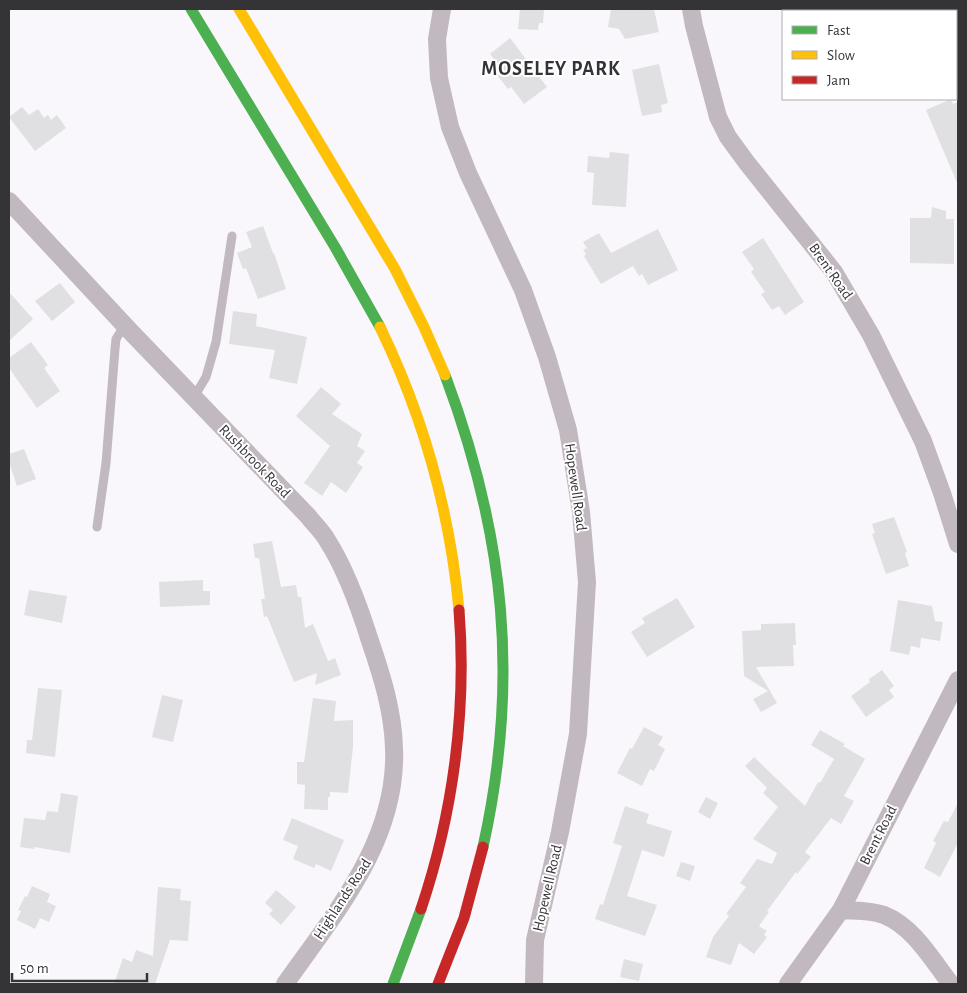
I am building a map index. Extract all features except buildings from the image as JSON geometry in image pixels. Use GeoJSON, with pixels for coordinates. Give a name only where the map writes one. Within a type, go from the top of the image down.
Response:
{"type":"FeatureCollection","features":[{"type":"Feature","properties":{"kind":"highway"},"geometry":{"type":"LineString","coordinates":[[186,9],[220,55]]}},
{"type":"Feature","properties":{"kind":"highway"},"geometry":{"type":"LineString","coordinates":[[191,9],[352,276],[388,344],[411,398],[431,456],[446,519],[457,594],[462,651],[461,711],[442,835],[425,902],[393,984]]}},
{"type":"Feature","properties":{"kind":"highway"},"geometry":{"type":"LineString","coordinates":[[239,9],[406,289],[432,343],[463,423],[485,507],[499,586],[502,622],[503,669],[500,746],[494,792],[471,897],[438,984]]}},
{"type":"Feature","properties":{"kind":"highway"},"geometry":{"type":"LineString","coordinates":[[307,102],[308,124]]}},
{"type":"Feature","properties":{"kind":"street","name":"Hopewell Road"},"geometry":{"type":"LineString","coordinates":[[442,9],[437,39],[439,68],[450,127],[468,173],[523,290],[547,357],[568,430],[581,512],[587,582],[578,734],[560,832],[535,940],[534,984]]}},
{"type":"Feature","properties":{"kind":"street","name":"Brent Road"},"geometry":{"type":"LineString","coordinates":[[691,9],[718,117],[728,137],[747,163],[834,272],[871,335],[924,442],[958,544]]}},
{"type":"Feature","properties":{"kind":"street","name":"Rushbrook Road"},"geometry":{"type":"LineString","coordinates":[[9,201],[124,326],[308,516],[326,538],[338,559],[368,634],[385,686],[394,748],[394,778]]}},
{"type":"Feature","properties":{"kind":"street","name":"Brent Road"},"geometry":{"type":"LineString","coordinates":[[788,984],[841,910],[958,680]]}},
{"type":"Feature","properties":{"kind":"street","name":"Highlands Road"},"geometry":{"type":"LineString","coordinates":[[285,984],[360,876],[373,850],[386,815],[394,778]]}},
{"type":"Feature","properties":{"kind":"street"},"geometry":{"type":"LineString","coordinates":[[841,910],[883,914],[897,922],[910,932],[951,984]]}},
{"type":"Feature","properties":{"kind":"lane"},"geometry":{"type":"LineString","coordinates":[[194,397],[206,377],[216,342],[232,236]]}},
{"type":"Feature","properties":{"kind":"lane"},"geometry":{"type":"LineString","coordinates":[[97,527],[106,463],[116,340],[124,326]]}},
{"type":"Feature","properties":{"kind":"traffic: fast"},"geometry":{"type":"LineString","coordinates":[[191,9],[335,247],[380,327]]}},
{"type":"Feature","properties":{"kind":"traffic: fast"},"geometry":{"type":"LineString","coordinates":[[445,375],[465,434],[481,493],[493,551],[500,608],[503,666],[501,725],[494,785],[483,847]]}},
{"type":"Feature","properties":{"kind":"traffic: fast"},"geometry":{"type":"LineString","coordinates":[[393,984],[421,909]]}},
{"type":"Feature","properties":{"kind":"traffic: slow"},"geometry":{"type":"LineString","coordinates":[[239,9],[395,269],[445,375]]}},
{"type":"Feature","properties":{"kind":"traffic: slow"},"geometry":{"type":"LineString","coordinates":[[380,327],[409,395],[432,465],[449,537],[459,610]]}},
{"type":"Feature","properties":{"kind":"traffic: jam"},"geometry":{"type":"LineString","coordinates":[[421,909],[442,836],[455,761],[461,686],[459,610]]}},
{"type":"Feature","properties":{"kind":"traffic: jam"},"geometry":{"type":"LineString","coordinates":[[438,984],[464,918],[483,847]]}},
{"type":"Feature","properties":{"kind":"district","name":"MOSELEY PARK"},"geometry":{"type":"Point","coordinates":[551,68]}}]}
